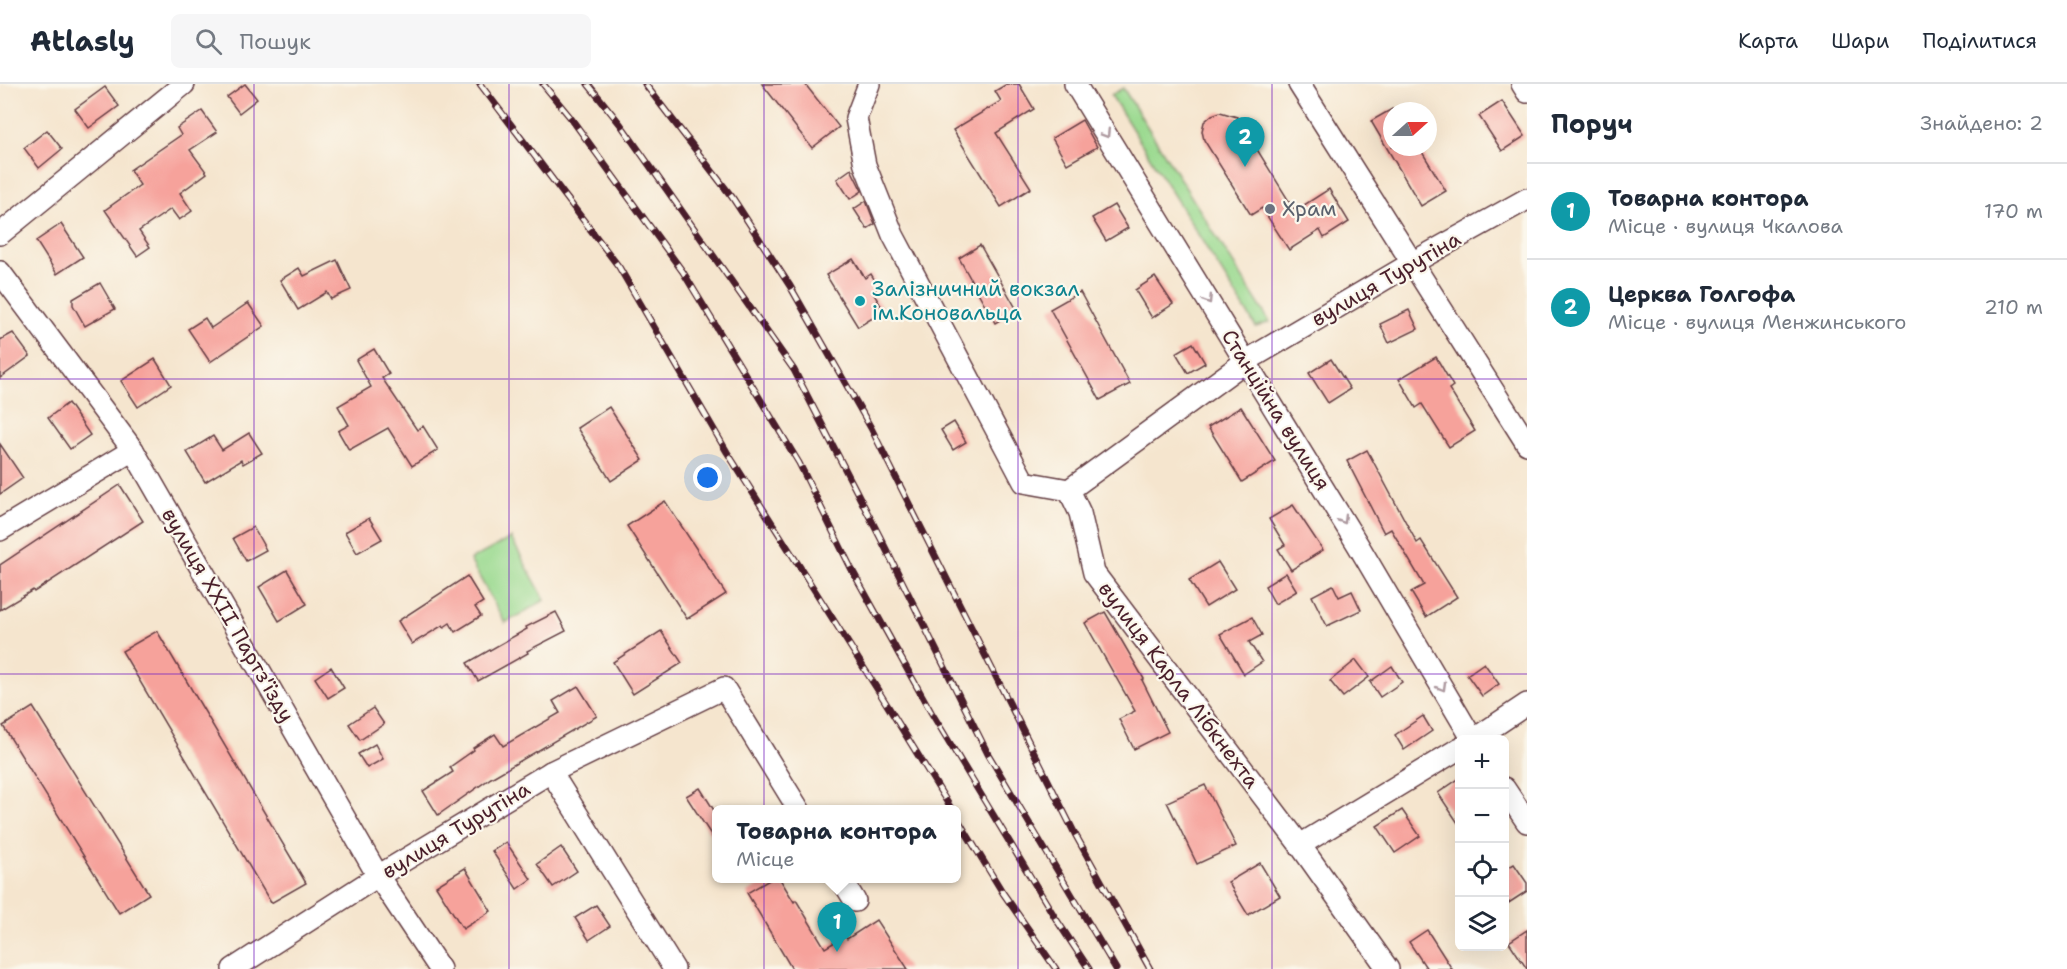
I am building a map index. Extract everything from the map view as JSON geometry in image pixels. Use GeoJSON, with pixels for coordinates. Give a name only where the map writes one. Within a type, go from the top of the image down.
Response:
{"type":"FeatureCollection","features":[{"type":"Feature","properties":{"kind":"street"},"geometry":{"type":"LineString","coordinates":[[0,234],[184,84]]}},
{"type":"Feature","properties":{"kind":"street"},"geometry":{"type":"LineString","coordinates":[[869,84],[856,118],[865,165],[893,235],[1024,482],[1069,490]]}},
{"type":"Feature","properties":{"kind":"street","name":"Станційна вулиця"},"geometry":{"type":"LineString","coordinates":[[1075,84],[1358,544],[1470,735]]}},
{"type":"Feature","properties":{"kind":"street"},"geometry":{"type":"LineString","coordinates":[[1299,84],[1527,444]]}},
{"type":"Feature","properties":{"kind":"street"},"geometry":{"type":"LineString","coordinates":[[1522,84],[1527,92]]}},
{"type":"Feature","properties":{"kind":"street","name":"вулиця Турутіна"},"geometry":{"type":"LineString","coordinates":[[1069,490],[1246,361],[1412,263],[1527,199]]}},
{"type":"Feature","properties":{"kind":"street","name":"вулиця XXII Партз'їзду"},"geometry":{"type":"LineString","coordinates":[[0,272],[133,450],[378,876],[440,969]]}},
{"type":"Feature","properties":{"kind":"street"},"geometry":{"type":"LineString","coordinates":[[0,530],[133,450]]}},
{"type":"Feature","properties":{"kind":"street","name":"вулиця Карла Лібкнехта"},"geometry":{"type":"LineString","coordinates":[[1069,490],[1080,513],[1094,573],[1300,845],[1388,969]]}},
{"type":"Feature","properties":{"kind":"street","name":"вулиця Турутіна"},"geometry":{"type":"LineString","coordinates":[[233,969],[378,876],[551,772],[724,688],[796,805]]}},
{"type":"Feature","properties":{"kind":"street"},"geometry":{"type":"LineString","coordinates":[[1480,735],[1527,704]]}},
{"type":"Feature","properties":{"kind":"street"},"geometry":{"type":"LineString","coordinates":[[1300,845],[1455,751]]}},
{"type":"Feature","properties":{"kind":"street"},"geometry":{"type":"LineString","coordinates":[[551,772],[674,969]]}},
{"type":"Feature","properties":{"kind":"street"},"geometry":{"type":"LineString","coordinates":[[1505,789],[1527,822]]}},
{"type":"Feature","properties":{"kind":"street"},"geometry":{"type":"LineString","coordinates":[[844,883],[855,900]]}},
{"type":"Feature","properties":{"kind":"green space"},"geometry":{"type":"Polygon","coordinates":[[[1123,88],[1270,322],[1256,327],[1111,95],[1123,88]]]}},
{"type":"Feature","properties":{"kind":"green space"},"geometry":{"type":"Polygon","coordinates":[[[511,538],[545,600],[505,623],[470,560],[511,538]]]}},
{"type":"Feature","properties":{"kind":"building"},"geometry":{"type":"Polygon","coordinates":[[[245,84],[257,99],[239,113],[227,97],[245,84]]]}},
{"type":"Feature","properties":{"kind":"building"},"geometry":{"type":"Polygon","coordinates":[[[762,84],[805,84],[839,127],[812,148],[762,84]]]}},
{"type":"Feature","properties":{"kind":"building"},"geometry":{"type":"Polygon","coordinates":[[[1007,84],[1019,84],[1034,109],[996,133],[1031,188],[1001,207],[953,130],[1001,101],[995,91],[1007,84]]]}},
{"type":"Feature","properties":{"kind":"building"},"geometry":{"type":"Polygon","coordinates":[[[105,87],[119,106],[89,128],[75,109],[105,87]]]}},
{"type":"Feature","properties":{"kind":"building"},"geometry":{"type":"Polygon","coordinates":[[[1502,101],[1525,136],[1502,151],[1479,116],[1502,101]]]}},
{"type":"Feature","properties":{"kind":"building"},"geometry":{"type":"Polygon","coordinates":[[[202,111],[217,132],[190,150],[207,173],[180,193],[192,211],[179,220],[171,209],[139,231],[150,247],[137,256],[105,210],[140,185],[130,170],[181,135],[177,128],[202,111]]]}},
{"type":"Feature","properties":{"kind":"building"},"geometry":{"type":"Polygon","coordinates":[[[1220,112],[1237,117],[1295,211],[1329,189],[1349,222],[1324,238],[1320,230],[1289,250],[1262,208],[1251,215],[1204,140],[1202,131],[1204,122],[1220,112]]]}},
{"type":"Feature","properties":{"kind":"building"},"geometry":{"type":"Polygon","coordinates":[[[1383,114],[1383,141],[1371,121],[1383,114]]]}},
{"type":"Feature","properties":{"kind":"building"},"geometry":{"type":"Polygon","coordinates":[[[1082,120],[1097,147],[1067,164],[1052,138],[1082,120]]]}},
{"type":"Feature","properties":{"kind":"building"},"geometry":{"type":"Polygon","coordinates":[[[47,130],[62,149],[39,168],[24,148],[47,130]]]}},
{"type":"Feature","properties":{"kind":"building"},"geometry":{"type":"Polygon","coordinates":[[[1392,156],[1425,156],[1446,191],[1421,206],[1392,156]]]}},
{"type":"Feature","properties":{"kind":"building"},"geometry":{"type":"Polygon","coordinates":[[[851,169],[862,191],[850,199],[837,179],[851,169]]]}},
{"type":"Feature","properties":{"kind":"building"},"geometry":{"type":"Polygon","coordinates":[[[866,201],[875,224],[867,229],[854,209],[866,201]]]}},
{"type":"Feature","properties":{"kind":"building"},"geometry":{"type":"Polygon","coordinates":[[[1114,205],[1128,228],[1106,241],[1092,218],[1114,205]]]}},
{"type":"Feature","properties":{"kind":"building"},"geometry":{"type":"Polygon","coordinates":[[[61,224],[83,257],[57,274],[36,241],[61,224]]]}},
{"type":"Feature","properties":{"kind":"building"},"geometry":{"type":"Polygon","coordinates":[[[980,245],[1017,310],[995,323],[959,258],[980,245]]]}},
{"type":"Feature","properties":{"kind":"building","name":"Залізничний вокзал ім.Коновальца"},"geometry":{"type":"Polygon","coordinates":[[[853,259],[865,278],[871,274],[879,287],[872,291],[884,311],[858,327],[826,275],[853,259]]]}},
{"type":"Feature","properties":{"kind":"building"},"geometry":{"type":"Polygon","coordinates":[[[337,260],[351,290],[331,299],[327,292],[298,310],[280,280],[299,268],[304,276],[337,260]]]}},
{"type":"Feature","properties":{"kind":"building"},"geometry":{"type":"Polygon","coordinates":[[[1155,277],[1173,304],[1152,318],[1135,290],[1155,277]]]}},
{"type":"Feature","properties":{"kind":"building"},"geometry":{"type":"Polygon","coordinates":[[[100,283],[115,309],[85,326],[73,305],[73,299],[100,283]]]}},
{"type":"Feature","properties":{"kind":"building"},"geometry":{"type":"Polygon","coordinates":[[[1080,292],[1130,384],[1100,400],[1050,309],[1080,292]]]}},
{"type":"Feature","properties":{"kind":"building"},"geometry":{"type":"Polygon","coordinates":[[[248,303],[264,326],[210,362],[188,329],[205,318],[211,328],[248,303]]]}},
{"type":"Feature","properties":{"kind":"building"},"geometry":{"type":"Polygon","coordinates":[[[1409,310],[1418,329],[1389,343],[1380,324],[1409,310]]]}},
{"type":"Feature","properties":{"kind":"building"},"geometry":{"type":"Polygon","coordinates":[[[13,333],[30,356],[0,378],[0,340],[13,333]]]}},
{"type":"Feature","properties":{"kind":"building"},"geometry":{"type":"Polygon","coordinates":[[[1193,343],[1205,363],[1188,373],[1176,353],[1193,343]]]}},
{"type":"Feature","properties":{"kind":"building"},"geometry":{"type":"Polygon","coordinates":[[[374,349],[389,374],[382,378],[417,430],[423,426],[438,450],[412,466],[388,428],[349,450],[338,431],[349,425],[338,406],[371,387],[356,360],[374,349]]]}},
{"type":"Feature","properties":{"kind":"building"},"geometry":{"type":"Polygon","coordinates":[[[1436,357],[1453,386],[1449,389],[1475,431],[1449,447],[1422,404],[1416,408],[1399,379],[1436,357]]]}},
{"type":"Feature","properties":{"kind":"building"},"geometry":{"type":"Polygon","coordinates":[[[155,359],[171,385],[138,407],[121,381],[155,359]]]}},
{"type":"Feature","properties":{"kind":"building"},"geometry":{"type":"Polygon","coordinates":[[[1331,359],[1350,389],[1328,403],[1309,373],[1331,359]]]}},
{"type":"Feature","properties":{"kind":"building"},"geometry":{"type":"Polygon","coordinates":[[[68,403],[90,435],[70,449],[48,418],[68,403]]]}},
{"type":"Feature","properties":{"kind":"building"},"geometry":{"type":"Polygon","coordinates":[[[609,407],[643,460],[611,481],[577,428],[609,407]]]}},
{"type":"Feature","properties":{"kind":"building"},"geometry":{"type":"Polygon","coordinates":[[[1241,407],[1275,461],[1242,482],[1208,427],[1241,407]]]}},
{"type":"Feature","properties":{"kind":"building"},"geometry":{"type":"Polygon","coordinates":[[[954,422],[966,442],[953,450],[941,430],[954,422]]]}},
{"type":"Feature","properties":{"kind":"building"},"geometry":{"type":"Polygon","coordinates":[[[249,433],[262,453],[243,464],[241,460],[205,482],[187,452],[213,436],[222,450],[249,433]]]}},
{"type":"Feature","properties":{"kind":"building"},"geometry":{"type":"Polygon","coordinates":[[[0,444],[23,478],[0,494],[0,444]]]}},
{"type":"Feature","properties":{"kind":"building"},"geometry":{"type":"Polygon","coordinates":[[[1367,450],[1417,543],[1421,540],[1457,597],[1426,617],[1411,592],[1424,585],[1391,529],[1384,533],[1347,461],[1367,450]]]}},
{"type":"Feature","properties":{"kind":"building"},"geometry":{"type":"Polygon","coordinates":[[[120,485],[143,521],[34,592],[33,590],[0,610],[0,565],[120,485]]]}},
{"type":"Feature","properties":{"kind":"building"},"geometry":{"type":"Polygon","coordinates":[[[665,501],[726,594],[687,619],[627,526],[665,501]]]}},
{"type":"Feature","properties":{"kind":"building"},"geometry":{"type":"Polygon","coordinates":[[[1293,505],[1323,550],[1291,570],[1278,549],[1285,545],[1269,519],[1293,505]]]}},
{"type":"Feature","properties":{"kind":"building"},"geometry":{"type":"Polygon","coordinates":[[[369,518],[382,539],[357,553],[345,532],[369,518]]]}},
{"type":"Feature","properties":{"kind":"building"},"geometry":{"type":"Polygon","coordinates":[[[253,527],[266,550],[246,561],[233,538],[253,527]]]}},
{"type":"Feature","properties":{"kind":"building"},"geometry":{"type":"Polygon","coordinates":[[[1218,562],[1235,589],[1206,607],[1189,580],[1218,562]]]}},
{"type":"Feature","properties":{"kind":"building"},"geometry":{"type":"Polygon","coordinates":[[[287,570],[307,604],[279,621],[259,587],[287,570]]]}},
{"type":"Feature","properties":{"kind":"building"},"geometry":{"type":"Polygon","coordinates":[[[1286,573],[1297,591],[1275,604],[1265,586],[1286,573]]]}},
{"type":"Feature","properties":{"kind":"building"},"geometry":{"type":"Polygon","coordinates":[[[467,576],[483,602],[475,607],[481,616],[455,632],[450,623],[444,627],[443,625],[412,644],[398,621],[467,576]]]}},
{"type":"Feature","properties":{"kind":"building"},"geometry":{"type":"Polygon","coordinates":[[[1333,585],[1339,597],[1352,591],[1361,610],[1327,626],[1312,596],[1333,585]]]}},
{"type":"Feature","properties":{"kind":"building"},"geometry":{"type":"Polygon","coordinates":[[[556,612],[566,631],[527,651],[528,653],[478,681],[467,663],[527,629],[526,627],[556,612]]]}},
{"type":"Feature","properties":{"kind":"building"},"geometry":{"type":"Polygon","coordinates":[[[1105,612],[1144,679],[1142,680],[1168,732],[1134,749],[1119,719],[1135,711],[1085,623],[1105,612]]]}},
{"type":"Feature","properties":{"kind":"building"},"geometry":{"type":"Polygon","coordinates":[[[1252,617],[1262,635],[1249,642],[1262,662],[1244,674],[1220,634],[1252,617]]]}},
{"type":"Feature","properties":{"kind":"building"},"geometry":{"type":"Polygon","coordinates":[[[157,631],[306,883],[271,903],[122,651],[157,631]]]}},
{"type":"Feature","properties":{"kind":"building"},"geometry":{"type":"Polygon","coordinates":[[[661,631],[682,663],[633,694],[613,662],[661,631]]]}},
{"type":"Feature","properties":{"kind":"building"},"geometry":{"type":"Polygon","coordinates":[[[1356,660],[1369,677],[1343,697],[1330,681],[1356,660]]]}},
{"type":"Feature","properties":{"kind":"building"},"geometry":{"type":"Polygon","coordinates":[[[1484,663],[1499,684],[1482,696],[1467,675],[1484,663]]]}},
{"type":"Feature","properties":{"kind":"building"},"geometry":{"type":"Polygon","coordinates":[[[1392,666],[1402,682],[1380,697],[1370,682],[1392,666]]]}},
{"type":"Feature","properties":{"kind":"building"},"geometry":{"type":"Polygon","coordinates":[[[331,667],[344,688],[328,698],[315,678],[331,667]]]}},
{"type":"Feature","properties":{"kind":"building"},"geometry":{"type":"Polygon","coordinates":[[[578,686],[597,716],[491,778],[438,815],[423,791],[453,772],[450,767],[495,734],[503,746],[560,713],[553,701],[578,686]]]}},
{"type":"Feature","properties":{"kind":"building"},"geometry":{"type":"Polygon","coordinates":[[[33,707],[149,894],[119,913],[3,726],[33,707]]]}},
{"type":"Feature","properties":{"kind":"building"},"geometry":{"type":"Polygon","coordinates":[[[373,708],[384,724],[360,740],[349,724],[373,708]]]}},
{"type":"Feature","properties":{"kind":"building"},"geometry":{"type":"Polygon","coordinates":[[[1423,716],[1432,731],[1404,750],[1395,735],[1423,716]]]}},
{"type":"Feature","properties":{"kind":"building"},"geometry":{"type":"Polygon","coordinates":[[[375,744],[383,759],[367,768],[358,754],[375,744]]]}},
{"type":"Feature","properties":{"kind":"building"},"geometry":{"type":"Polygon","coordinates":[[[1455,781],[1455,818],[1438,793],[1455,781]]]}},
{"type":"Feature","properties":{"kind":"building"},"geometry":{"type":"Polygon","coordinates":[[[1205,785],[1236,846],[1197,864],[1167,802],[1205,785]]]}},
{"type":"Feature","properties":{"kind":"building"},"geometry":{"type":"Polygon","coordinates":[[[700,788],[712,807],[712,836],[686,796],[700,788]]]}},
{"type":"Feature","properties":{"kind":"building"},"geometry":{"type":"Polygon","coordinates":[[[1402,810],[1420,836],[1395,853],[1377,826],[1402,810]]]}},
{"type":"Feature","properties":{"kind":"building"},"geometry":{"type":"Polygon","coordinates":[[[506,842],[531,879],[517,889],[492,851],[506,842]]]}},
{"type":"Feature","properties":{"kind":"building"},"geometry":{"type":"Polygon","coordinates":[[[561,847],[577,871],[553,887],[537,864],[561,847]]]}},
{"type":"Feature","properties":{"kind":"building"},"geometry":{"type":"Polygon","coordinates":[[[1260,863],[1280,896],[1248,915],[1228,882],[1260,863]]]}},
{"type":"Feature","properties":{"kind":"building"},"geometry":{"type":"Polygon","coordinates":[[[1514,864],[1527,883],[1527,891],[1509,903],[1509,897],[1509,867],[1514,864]]]}},
{"type":"Feature","properties":{"kind":"building"},"geometry":{"type":"Polygon","coordinates":[[[465,868],[491,911],[463,929],[436,886],[465,868]]]}},
{"type":"Feature","properties":{"kind":"building"},"geometry":{"type":"Polygon","coordinates":[[[764,883],[782,883],[794,902],[796,900],[825,948],[845,936],[847,939],[876,920],[908,969],[792,969],[747,893],[764,883]]]}},
{"type":"Feature","properties":{"kind":"building"},"geometry":{"type":"Polygon","coordinates":[[[596,905],[610,926],[589,940],[575,918],[596,905]]]}},
{"type":"Feature","properties":{"kind":"building"},"geometry":{"type":"Polygon","coordinates":[[[1427,930],[1452,969],[1427,969],[1409,942],[1427,930]]]}},
{"type":"Feature","properties":{"kind":"building"},"geometry":{"type":"Polygon","coordinates":[[[1527,930],[1527,969],[1509,942],[1527,930]]]}},
{"type":"Feature","properties":{"kind":"railway"},"geometry":{"type":"LineString","coordinates":[[480,84],[619,267],[727,452],[949,805]]}},
{"type":"Feature","properties":{"kind":"railway"},"geometry":{"type":"LineString","coordinates":[[543,84],[570,117],[683,272],[799,463],[852,570],[931,712],[1056,919],[1089,969]]}},
{"type":"Feature","properties":{"kind":"railway"},"geometry":{"type":"LineString","coordinates":[[588,84],[621,125],[794,370],[988,754],[1116,969]]}},
{"type":"Feature","properties":{"kind":"railway"},"geometry":{"type":"LineString","coordinates":[[645,84],[732,197],[790,286],[871,428],[1075,834],[1150,969]]}},
{"type":"Feature","properties":{"kind":"railway"},"geometry":{"type":"LineString","coordinates":[[961,825],[1003,893],[1056,969]]}},
{"type":"Feature","properties":{"kind":"place","name":"Церква Голгофа"},"geometry":{"type":"Point","coordinates":[1245,167]}},
{"type":"Feature","properties":{"kind":"place","name":"Храм"},"geometry":{"type":"Point","coordinates":[1270,209]}},
{"type":"Feature","properties":{"kind":"place","name":"Залізничний вокзал ім.Коновальца"},"geometry":{"type":"Point","coordinates":[860,301]}},
{"type":"Feature","properties":{"kind":"place","name":"Товарна контора"},"geometry":{"type":"Point","coordinates":[837,952]}}]}
